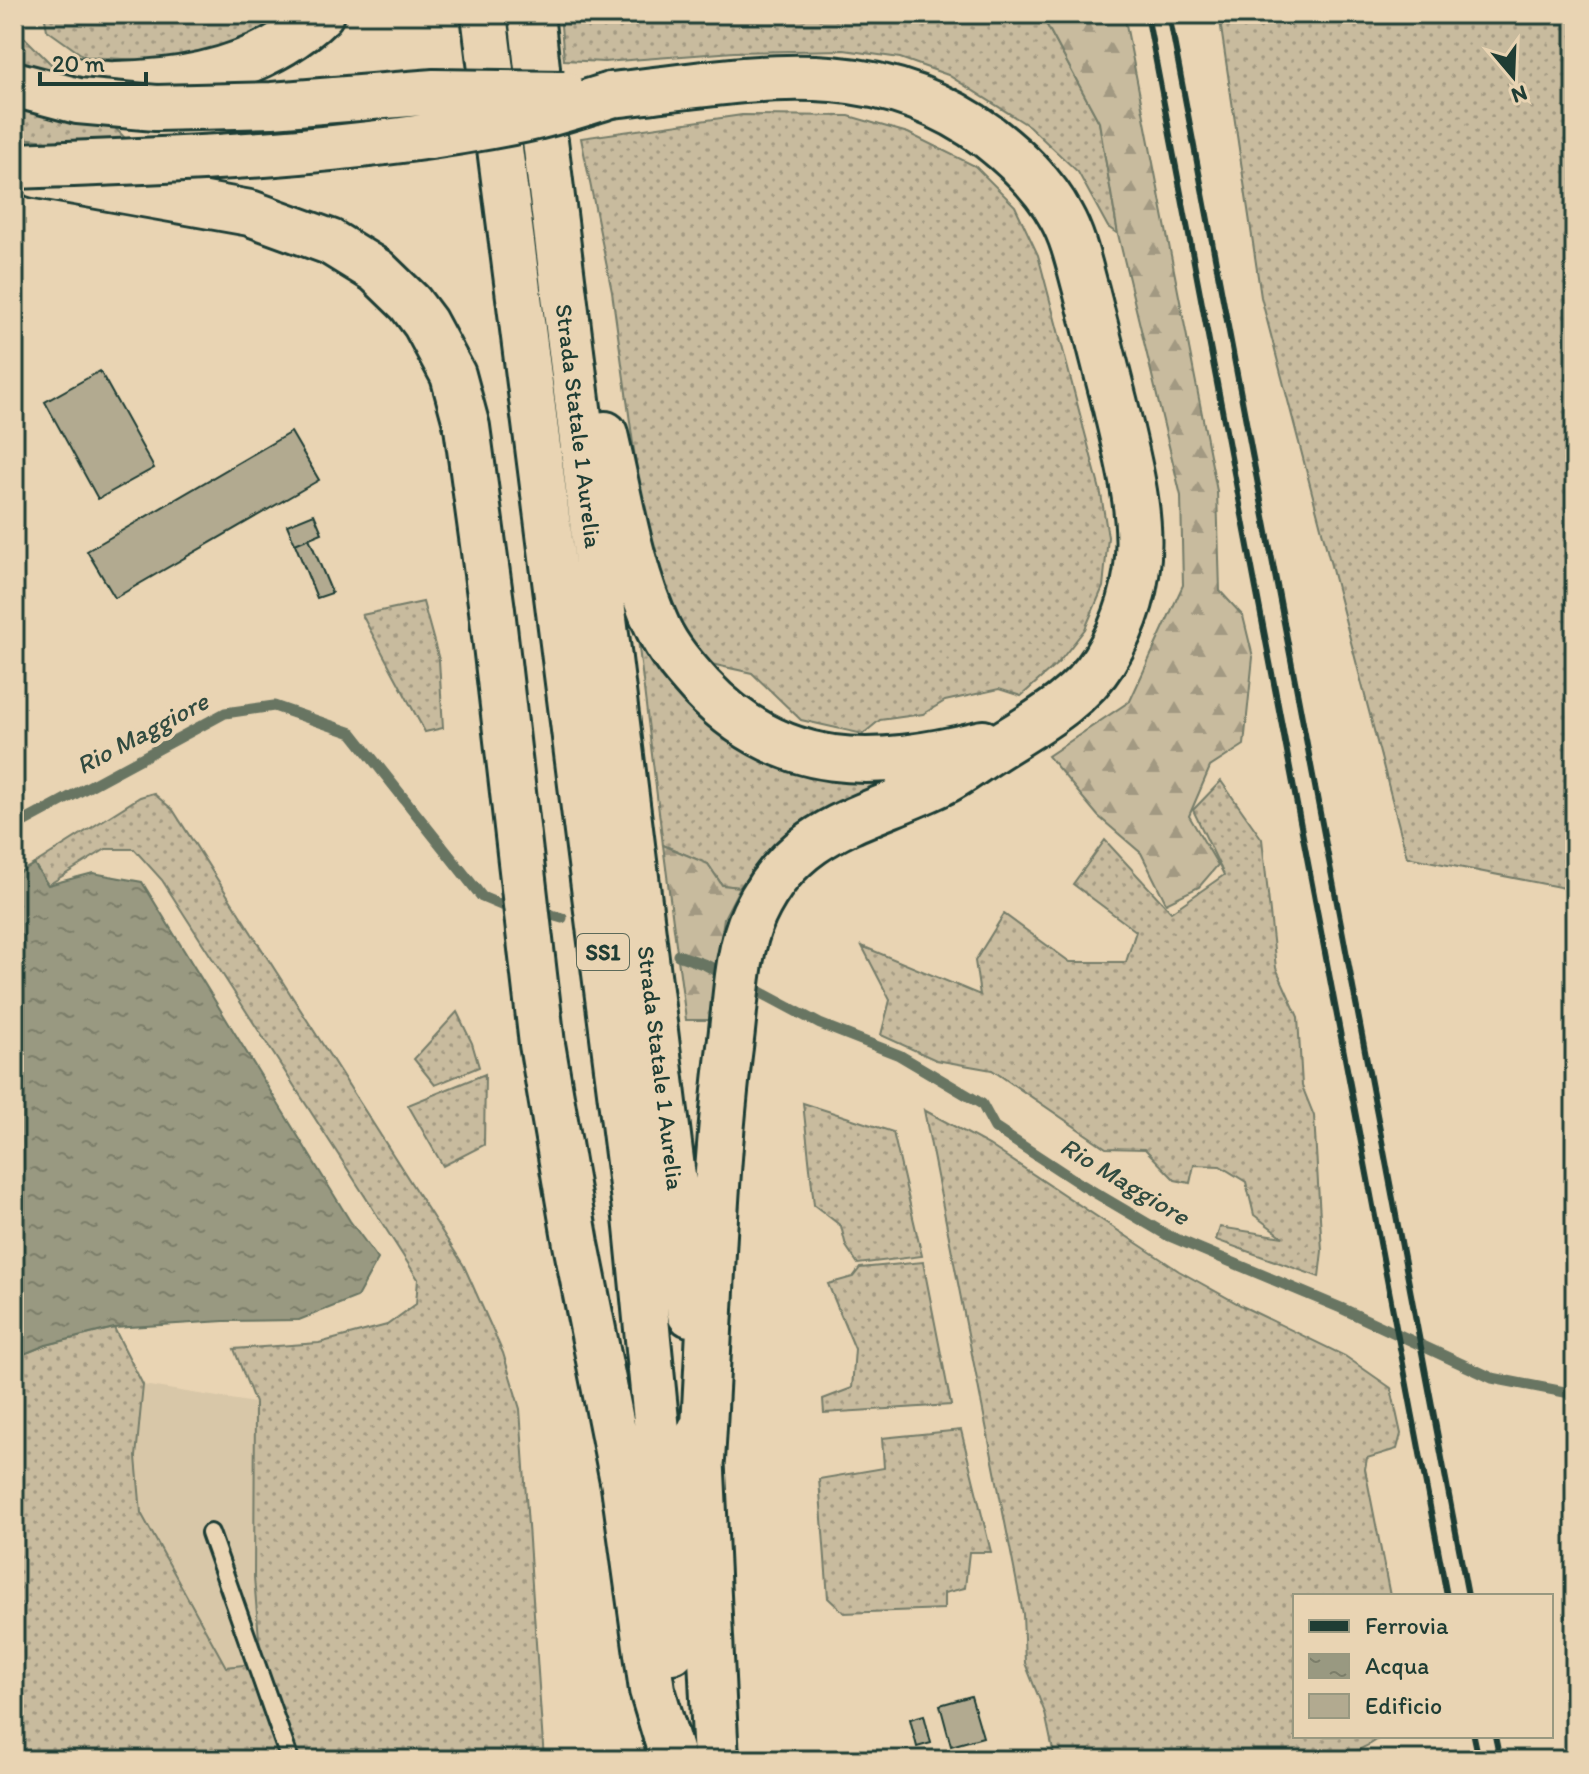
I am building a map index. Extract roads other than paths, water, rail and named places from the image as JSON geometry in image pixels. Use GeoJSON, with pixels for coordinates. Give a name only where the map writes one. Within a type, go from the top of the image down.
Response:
{"type":"FeatureCollection","features":[{"type":"Feature","properties":{"kind":"highway"},"geometry":{"type":"LineString","coordinates":[[14,75],[113,85],[180,78],[233,67],[254,59],[306,29],[321,14]]}},
{"type":"Feature","properties":{"kind":"highway"},"geometry":{"type":"LineString","coordinates":[[484,14],[491,70]]}},
{"type":"Feature","properties":{"kind":"highway"},"geometry":{"type":"LineString","coordinates":[[531,14],[537,68]]}},
{"type":"Feature","properties":{"kind":"highway"},"geometry":{"type":"LineString","coordinates":[[14,84],[78,101],[156,108],[272,105],[474,91],[611,95],[748,80],[825,77],[893,88],[921,97],[972,125],[1028,170],[1052,200],[1072,239],[1137,495],[1140,543],[1135,583],[1125,617],[1103,661],[1082,687],[1058,708],[945,782],[843,824],[814,840],[788,860],[777,874],[750,923],[726,1075],[702,1460]]}},
{"type":"Feature","properties":{"kind":"highway"},"geometry":{"type":"LineString","coordinates":[[14,168],[262,154],[433,136],[527,119],[611,95]]}},
{"type":"Feature","properties":{"kind":"highway","name":"Strada Statale 1 Aurelia"},"geometry":{"type":"LineString","coordinates":[[545,141],[690,1315],[702,1460],[716,1760]]}},
{"type":"Feature","properties":{"kind":"highway","name":"Strada Statale 1 Aurelia"},"geometry":{"type":"LineString","coordinates":[[500,148],[636,1217],[664,1502],[679,1760]]}},
{"type":"Feature","properties":{"kind":"highway"},"geometry":{"type":"LineString","coordinates":[[14,168],[250,213],[299,229],[354,255],[377,271],[410,303],[447,362],[460,399],[473,465],[542,1044],[582,1274],[624,1486],[652,1690],[673,1760]]}},
{"type":"Feature","properties":{"kind":"highway"},"geometry":{"type":"LineString","coordinates":[[554,224],[641,582],[658,629],[692,677],[712,699],[755,731],[821,756],[861,762],[894,761],[935,755],[1016,735]]}},
{"type":"Feature","properties":{"kind":"lane"},"geometry":{"type":"LineString","coordinates":[[210,1533],[290,1760]]}},
{"type":"Feature","properties":{"kind":"water"},"geometry":{"type":"Polygon","coordinates":[[[34,864],[48,885],[93,873],[142,882],[350,1221],[378,1259],[357,1297],[299,1320],[114,1328],[46,1345],[14,1358],[14,875],[34,864]]]}},
{"type":"Feature","properties":{"kind":"waterway","name":"Rio Maggiore"},"geometry":{"type":"LineString","coordinates":[[14,827],[225,713],[274,706],[352,733],[482,897],[501,905]]}},
{"type":"Feature","properties":{"kind":"waterway","name":"Rio Maggiore"},"geometry":{"type":"LineString","coordinates":[[548,914],[562,918]]}},
{"type":"Feature","properties":{"kind":"waterway","name":"Rio Maggiore"},"geometry":{"type":"LineString","coordinates":[[678,955],[729,977]]}},
{"type":"Feature","properties":{"kind":"waterway","name":"Rio Maggiore"},"geometry":{"type":"LineString","coordinates":[[745,984],[820,1024],[899,1055],[982,1104],[995,1128],[1082,1185],[1167,1235],[1341,1308],[1492,1378],[1575,1394]]}},
{"type":"Feature","properties":{"kind":"railway"},"geometry":{"type":"LineString","coordinates":[[1147,14],[1447,1594]]}},
{"type":"Feature","properties":{"kind":"railway"},"geometry":{"type":"LineString","coordinates":[[1169,14],[1468,1594]]}},
{"type":"Feature","properties":{"kind":"railway"},"geometry":{"type":"LineString","coordinates":[[1474,1738],[1479,1760]]}},
{"type":"Feature","properties":{"kind":"railway"},"geometry":{"type":"LineString","coordinates":[[1495,1738],[1500,1760]]}}]}
